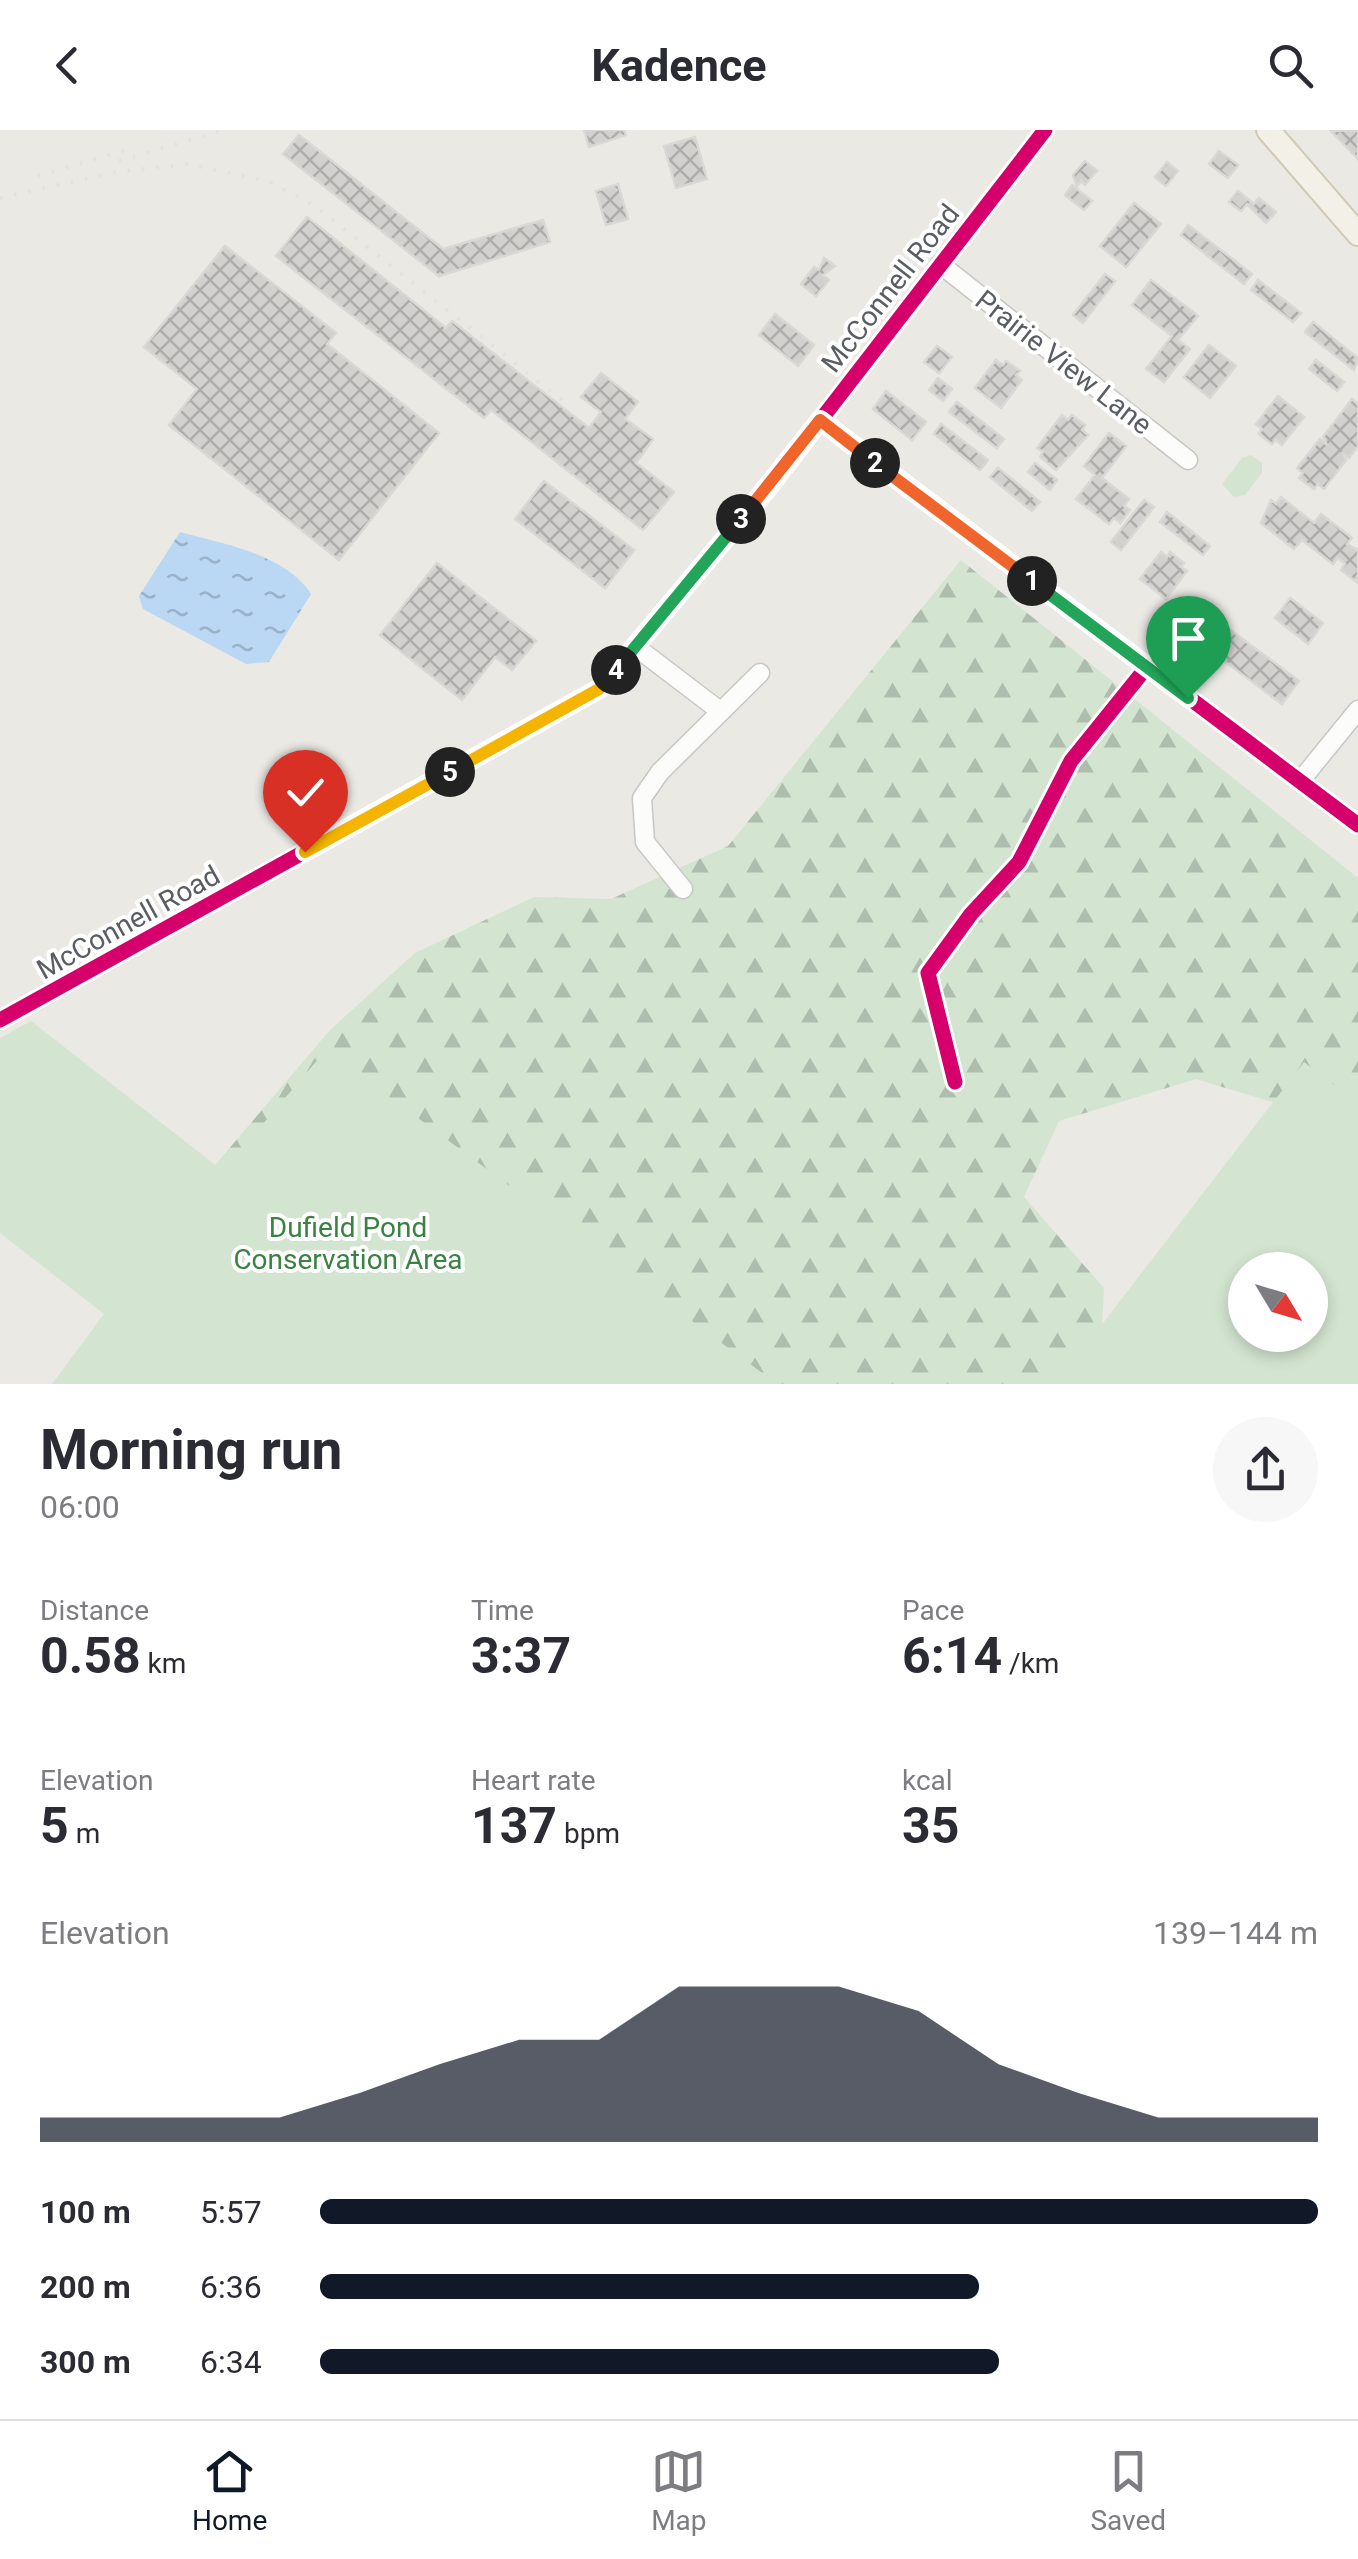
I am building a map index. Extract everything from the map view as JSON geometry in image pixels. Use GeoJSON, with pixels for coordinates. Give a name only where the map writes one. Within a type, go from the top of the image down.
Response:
{"type":"FeatureCollection","features":[{"type":"Feature","properties":{"kind":"main road"},"geometry":{"type":"LineString","coordinates":[[1268,130],[1358,234]]}},
{"type":"Feature","properties":{"kind":"street","name":"McConnell Road"},"geometry":{"type":"LineString","coordinates":[[0,1020],[599,689],[820,420],[1045,130]]}},
{"type":"Feature","properties":{"kind":"street","name":"Prairie View Lane"},"geometry":{"type":"LineString","coordinates":[[940,264],[1188,460]]}},
{"type":"Feature","properties":{"kind":"street"},"geometry":{"type":"LineString","coordinates":[[820,420],[1358,825]]}},
{"type":"Feature","properties":{"kind":"street"},"geometry":{"type":"LineString","coordinates":[[636,647],[720,711]]}},
{"type":"Feature","properties":{"kind":"street"},"geometry":{"type":"LineString","coordinates":[[956,1082],[928,973],[971,914],[1019,862],[1071,761],[1146,668]]}},
{"type":"Feature","properties":{"kind":"street"},"geometry":{"type":"LineString","coordinates":[[683,889],[645,842],[642,798],[660,772],[760,673]]}},
{"type":"Feature","properties":{"kind":"street"},"geometry":{"type":"LineString","coordinates":[[1301,780],[1358,710]]}},
{"type":"Feature","properties":{"kind":"green space"},"geometry":{"type":"Polygon","coordinates":[[[1251,455],[1262,463],[1262,473],[1245,495],[1234,497],[1222,484],[1242,458],[1251,455]]]}},
{"type":"Feature","properties":{"kind":"green space"},"geometry":{"type":"Polygon","coordinates":[[[961,560],[1358,878],[1358,1128],[1196,1079],[1059,1121],[1024,1197],[1104,1288],[1099,1384],[57,1384],[198,1185],[330,1030],[415,953],[534,897],[611,899],[728,846],[961,560]]]}},
{"type":"Feature","properties":{"kind":"green space","name":"Dufield Pond Conservation Area"},"geometry":{"type":"Polygon","coordinates":[[[31,1021],[223,1171],[326,1050],[777,1384],[52,1384],[104,1314],[0,1233],[0,1038],[31,1021]]]}},
{"type":"Feature","properties":{"kind":"green space"},"geometry":{"type":"Polygon","coordinates":[[[1304,1062],[1358,1103],[1358,1384],[1056,1384],[1304,1062]]]}},
{"type":"Feature","properties":{"kind":"water"},"geometry":{"type":"Polygon","coordinates":[[[180,532],[270,560],[300,580],[311,594],[269,662],[246,664],[143,609],[139,596],[180,532]]]}},
{"type":"Feature","properties":{"kind":"building"},"geometry":{"type":"Polygon","coordinates":[[[584,130],[624,130],[626,135],[589,147],[584,130]]]}},
{"type":"Feature","properties":{"kind":"building"},"geometry":{"type":"Polygon","coordinates":[[[1358,130],[1358,159],[1331,131],[1358,130]]]}},
{"type":"Feature","properties":{"kind":"building"},"geometry":{"type":"Polygon","coordinates":[[[299,135],[443,249],[543,220],[550,242],[439,276],[283,154],[299,135]]]}},
{"type":"Feature","properties":{"kind":"building"},"geometry":{"type":"Polygon","coordinates":[[[695,137],[707,179],[676,188],[664,146],[695,137]]]}},
{"type":"Feature","properties":{"kind":"building"},"geometry":{"type":"Polygon","coordinates":[[[1219,151],[1238,165],[1228,178],[1209,164],[1219,151]]]}},
{"type":"Feature","properties":{"kind":"building"},"geometry":{"type":"Polygon","coordinates":[[[1085,161],[1097,171],[1085,185],[1081,181],[1077,186],[1073,175],[1085,161]]]}},
{"type":"Feature","properties":{"kind":"building"},"geometry":{"type":"Polygon","coordinates":[[[1167,162],[1178,171],[1166,186],[1155,177],[1167,162]]]}},
{"type":"Feature","properties":{"kind":"building"},"geometry":{"type":"Polygon","coordinates":[[[618,184],[628,219],[606,225],[596,191],[618,184]]]}},
{"type":"Feature","properties":{"kind":"building"},"geometry":{"type":"Polygon","coordinates":[[[1072,185],[1092,201],[1084,210],[1065,195],[1072,185]]]}},
{"type":"Feature","properties":{"kind":"building"},"geometry":{"type":"Polygon","coordinates":[[[1238,191],[1254,204],[1259,198],[1276,212],[1266,223],[1247,204],[1241,211],[1229,202],[1238,191]]]}},
{"type":"Feature","properties":{"kind":"building"},"geometry":{"type":"Polygon","coordinates":[[[1134,203],[1161,224],[1126,267],[1100,246],[1134,203]]]}},
{"type":"Feature","properties":{"kind":"building"},"geometry":{"type":"Polygon","coordinates":[[[307,217],[446,328],[452,321],[589,428],[601,412],[581,397],[601,373],[638,402],[625,419],[653,439],[636,463],[674,492],[643,530],[491,410],[484,418],[276,256],[307,217]]]}},
{"type":"Feature","properties":{"kind":"building"},"geometry":{"type":"Polygon","coordinates":[[[1188,225],[1252,274],[1244,284],[1181,235],[1188,225]]]}},
{"type":"Feature","properties":{"kind":"building"},"geometry":{"type":"Polygon","coordinates":[[[225,246],[336,333],[327,344],[439,433],[339,560],[169,425],[197,389],[144,347],[225,246]]]}},
{"type":"Feature","properties":{"kind":"building"},"geometry":{"type":"Polygon","coordinates":[[[824,258],[835,266],[823,275],[829,280],[816,296],[801,284],[814,267],[819,270],[824,258]]]}},
{"type":"Feature","properties":{"kind":"building"},"geometry":{"type":"Polygon","coordinates":[[[1105,274],[1115,281],[1083,323],[1073,315],[1105,274]]]}},
{"type":"Feature","properties":{"kind":"building"},"geometry":{"type":"Polygon","coordinates":[[[1151,280],[1198,316],[1178,340],[1190,349],[1164,382],[1146,369],[1172,336],[1132,305],[1151,280]]]}},
{"type":"Feature","properties":{"kind":"building"},"geometry":{"type":"Polygon","coordinates":[[[1258,280],[1301,313],[1293,322],[1251,290],[1258,280]]]}},
{"type":"Feature","properties":{"kind":"building"},"geometry":{"type":"Polygon","coordinates":[[[775,314],[814,345],[798,366],[759,335],[775,314]]]}},
{"type":"Feature","properties":{"kind":"building"},"geometry":{"type":"Polygon","coordinates":[[[1313,322],[1358,358],[1354,370],[1305,332],[1313,322]]]}},
{"type":"Feature","properties":{"kind":"building"},"geometry":{"type":"Polygon","coordinates":[[[1209,345],[1236,366],[1210,398],[1184,377],[1209,345]]]}},
{"type":"Feature","properties":{"kind":"building"},"geometry":{"type":"Polygon","coordinates":[[[937,346],[952,357],[939,373],[924,362],[937,346]]]}},
{"type":"Feature","properties":{"kind":"building"},"geometry":{"type":"Polygon","coordinates":[[[996,360],[1003,365],[1006,361],[1020,371],[1016,375],[1022,380],[1001,408],[975,388],[996,360]]]}},
{"type":"Feature","properties":{"kind":"building"},"geometry":{"type":"Polygon","coordinates":[[[1316,360],[1344,382],[1337,391],[1309,369],[1316,360]]]}},
{"type":"Feature","properties":{"kind":"building"},"geometry":{"type":"Polygon","coordinates":[[[938,378],[952,389],[943,401],[929,390],[938,378]]]}},
{"type":"Feature","properties":{"kind":"building"},"geometry":{"type":"Polygon","coordinates":[[[886,391],[926,422],[912,440],[873,409],[886,391]]]}},
{"type":"Feature","properties":{"kind":"building"},"geometry":{"type":"Polygon","coordinates":[[[1278,396],[1304,417],[1282,445],[1276,440],[1272,444],[1259,434],[1262,429],[1256,424],[1278,396]]]}},
{"type":"Feature","properties":{"kind":"building"},"geometry":{"type":"Polygon","coordinates":[[[1352,399],[1358,404],[1358,446],[1349,458],[1342,452],[1346,460],[1324,489],[1318,484],[1314,489],[1299,478],[1303,473],[1297,468],[1320,439],[1327,445],[1323,437],[1352,399]]]}},
{"type":"Feature","properties":{"kind":"building"},"geometry":{"type":"Polygon","coordinates":[[[957,402],[1004,439],[997,448],[949,412],[957,402]]]}},
{"type":"Feature","properties":{"kind":"building"},"geometry":{"type":"Polygon","coordinates":[[[1062,415],[1068,420],[1072,415],[1085,425],[1082,430],[1088,435],[1056,470],[1040,457],[1043,452],[1037,448],[1062,415]]]}},
{"type":"Feature","properties":{"kind":"building"},"geometry":{"type":"Polygon","coordinates":[[[941,424],[988,460],[980,470],[934,434],[941,424]]]}},
{"type":"Feature","properties":{"kind":"building"},"geometry":{"type":"Polygon","coordinates":[[[1109,433],[1126,446],[1102,478],[1129,499],[1124,506],[1130,510],[1120,523],[1114,518],[1109,524],[1076,499],[1095,475],[1084,466],[1109,433]]]}},
{"type":"Feature","properties":{"kind":"building"},"geometry":{"type":"Polygon","coordinates":[[[1035,463],[1057,480],[1050,490],[1028,472],[1035,463]]]}},
{"type":"Feature","properties":{"kind":"building"},"geometry":{"type":"Polygon","coordinates":[[[998,468],[1040,502],[1032,511],[990,477],[998,468]]]}},
{"type":"Feature","properties":{"kind":"building"},"geometry":{"type":"Polygon","coordinates":[[[544,481],[634,550],[605,588],[515,519],[544,481]]]}},
{"type":"Feature","properties":{"kind":"building"},"geometry":{"type":"Polygon","coordinates":[[[1281,497],[1314,523],[1321,514],[1352,538],[1347,544],[1358,550],[1358,583],[1341,570],[1345,564],[1338,558],[1333,564],[1302,540],[1294,549],[1261,523],[1271,500],[1276,504],[1281,497]]]}},
{"type":"Feature","properties":{"kind":"building"},"geometry":{"type":"Polygon","coordinates":[[[1144,500],[1154,507],[1121,550],[1111,542],[1144,500]]]}},
{"type":"Feature","properties":{"kind":"building"},"geometry":{"type":"Polygon","coordinates":[[[1167,512],[1210,546],[1203,555],[1160,522],[1167,512]]]}},
{"type":"Feature","properties":{"kind":"building"},"geometry":{"type":"Polygon","coordinates":[[[1161,552],[1167,557],[1170,552],[1184,563],[1181,567],[1187,571],[1166,599],[1140,579],[1161,552]]]}},
{"type":"Feature","properties":{"kind":"building"},"geometry":{"type":"Polygon","coordinates":[[[437,563],[536,641],[512,670],[495,657],[462,700],[380,635],[437,563]]]}},
{"type":"Feature","properties":{"kind":"building"},"geometry":{"type":"Polygon","coordinates":[[[1290,598],[1323,623],[1308,644],[1275,618],[1290,598]]]}},
{"type":"Feature","properties":{"kind":"building"},"geometry":{"type":"Polygon","coordinates":[[[1213,617],[1299,681],[1282,704],[1196,640],[1213,617]]]}},
{"type":"Feature","properties":{"kind":"railway"},"geometry":{"type":"LineString","coordinates":[[119,161],[224,130]]}},
{"type":"Feature","properties":{"kind":"railway"},"geometry":{"type":"LineString","coordinates":[[38,176],[129,149]]}},
{"type":"Feature","properties":{"kind":"railway"},"geometry":{"type":"LineString","coordinates":[[0,198],[117,172],[188,164],[268,181],[315,206],[563,401]]}},
{"type":"Feature","properties":{"kind":"cycle path"},"geometry":{"type":"LineString","coordinates":[[0,1020],[599,689],[768,488],[1045,130]]}},
{"type":"Feature","properties":{"kind":"cycle path"},"geometry":{"type":"LineString","coordinates":[[820,420],[1358,825]]}},
{"type":"Feature","properties":{"kind":"cycle path"},"geometry":{"type":"LineString","coordinates":[[955,1082],[928,973],[971,914],[1019,862],[1071,761],[1146,668]]}},
{"type":"Feature","properties":{"kind":"route"},"geometry":{"type":"LineString","coordinates":[[305,852],[599,689],[820,420],[1188,698]]}}]}
